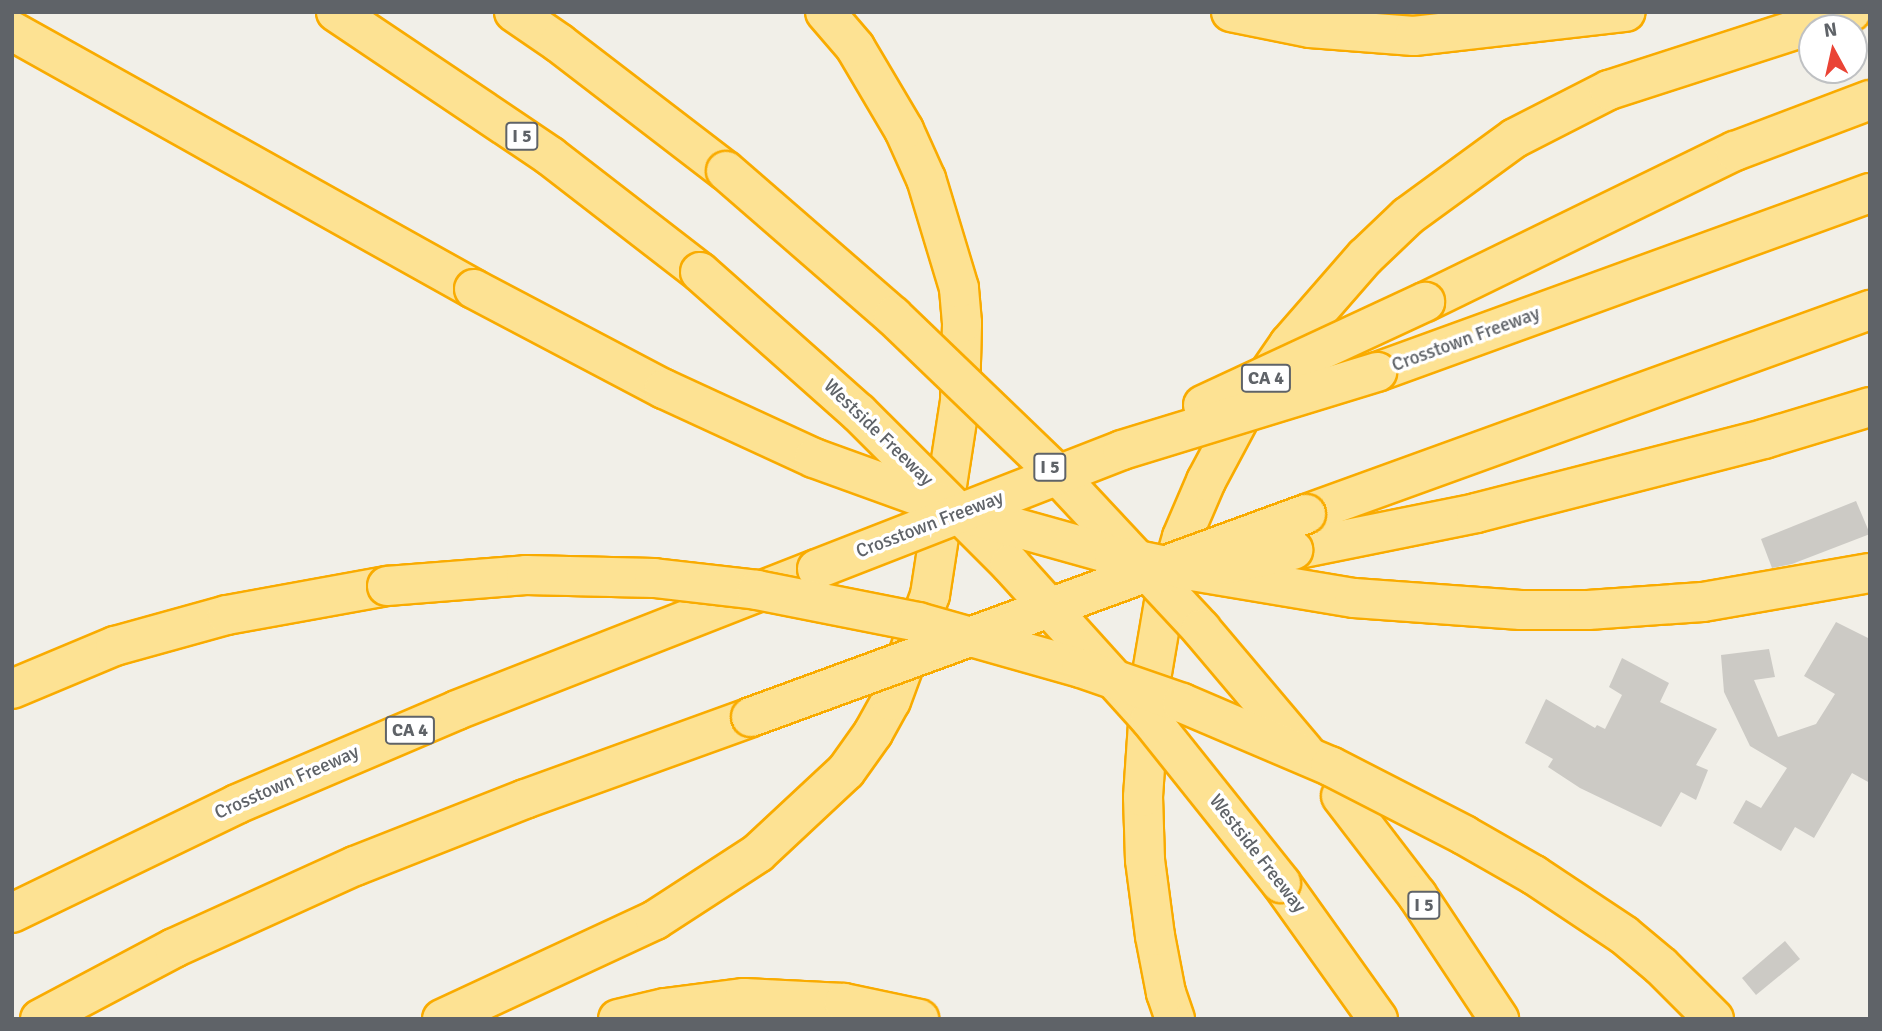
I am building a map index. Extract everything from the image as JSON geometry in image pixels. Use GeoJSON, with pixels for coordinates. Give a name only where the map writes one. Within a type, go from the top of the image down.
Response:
{"type":"FeatureCollection","features":[{"type":"Feature","properties":{"kind":"highway","name":"Westside Freeway"},"geometry":{"type":"LineString","coordinates":[[336,12],[550,156],[700,272],[859,414],[1010,564],[1150,719],[1281,883],[1378,1019]]}},
{"type":"Feature","properties":{"kind":"highway","name":"I 5"},"geometry":{"type":"LineString","coordinates":[[514,12],[570,51],[726,171],[893,316],[1052,469],[1201,629],[1341,796],[1417,895],[1499,1019]]}},
{"type":"Feature","properties":{"kind":"highway"},"geometry":{"type":"LineString","coordinates":[[442,1019],[655,920],[758,853],[846,771],[873,733],[895,689],[930,595],[960,401],[962,323],[959,288],[926,179],[904,130],[855,47],[825,12]]}},
{"type":"Feature","properties":{"kind":"highway"},"geometry":{"type":"LineString","coordinates":[[1231,12],[1310,28],[1414,36],[1626,12]]}},
{"type":"Feature","properties":{"kind":"highway","name":"CA 4"},"geometry":{"type":"LineString","coordinates":[[1175,1019],[1166,993],[1154,936],[1145,860],[1143,797],[1151,679],[1165,596],[1182,537],[1206,481],[1245,408],[1289,344],[1338,285],[1408,216],[1466,171],[1526,132],[1609,90],[1850,12]]}},
{"type":"Feature","properties":{"kind":"highway"},"geometry":{"type":"LineString","coordinates":[[12,31],[474,289],[664,389],[814,458],[974,516],[1114,555],[1180,569],[1354,598],[1521,610],[1588,610],[1703,602],[1870,573]]}},
{"type":"Feature","properties":{"kind":"highway"},"geometry":{"type":"LineString","coordinates":[[1122,450],[1205,404],[1425,302],[1735,151],[1870,100]]}},
{"type":"Feature","properties":{"kind":"highway","name":"Crosstown Freeway"},"geometry":{"type":"LineString","coordinates":[[12,913],[261,793],[457,710],[1122,450],[1377,372],[1869,193]]}},
{"type":"Feature","properties":{"kind":"highway"},"geometry":{"type":"LineString","coordinates":[[40,1019],[174,948],[355,866],[525,799],[1870,310]]}},
{"type":"Feature","properties":{"kind":"highway"},"geometry":{"type":"LineString","coordinates":[[1079,596],[1476,513],[1751,442],[1870,407]]}},
{"type":"Feature","properties":{"kind":"highway"},"geometry":{"type":"LineString","coordinates":[[12,689],[115,646],[202,622],[387,586],[465,578],[538,575],[653,578],[744,588],[854,607],[918,622],[1081,668],[1182,704],[1285,747],[1464,835],[1534,874],[1624,935],[1661,966],[1714,1019]]}},
{"type":"Feature","properties":{"kind":"highway"},"geometry":{"type":"LineString","coordinates":[[618,1019],[665,1008],[744,998],[831,1002],[919,1019]]}},
{"type":"Feature","properties":{"kind":"building"},"geometry":{"type":"Polygon","coordinates":[[[1856,501],[1870,534],[1792,564],[1772,568],[1761,539],[1856,501]]]}},
{"type":"Feature","properties":{"kind":"building"},"geometry":{"type":"Polygon","coordinates":[[[1836,622],[1870,639],[1870,783],[1852,773],[1814,838],[1795,827],[1781,851],[1733,823],[1746,800],[1761,808],[1787,768],[1750,746],[1724,692],[1721,655],[1769,649],[1775,677],[1754,680],[1778,737],[1816,724],[1835,694],[1804,676],[1836,622]]]}},
{"type":"Feature","properties":{"kind":"building"},"geometry":{"type":"Polygon","coordinates":[[[1622,658],[1669,683],[1660,702],[1717,729],[1696,765],[1708,770],[1696,800],[1681,792],[1661,827],[1580,788],[1548,767],[1553,759],[1525,743],[1546,699],[1595,728],[1597,725],[1605,729],[1622,695],[1609,687],[1622,658]]]}},
{"type":"Feature","properties":{"kind":"building"},"geometry":{"type":"Polygon","coordinates":[[[1785,941],[1800,959],[1756,995],[1742,978],[1785,941]]]}}]}
